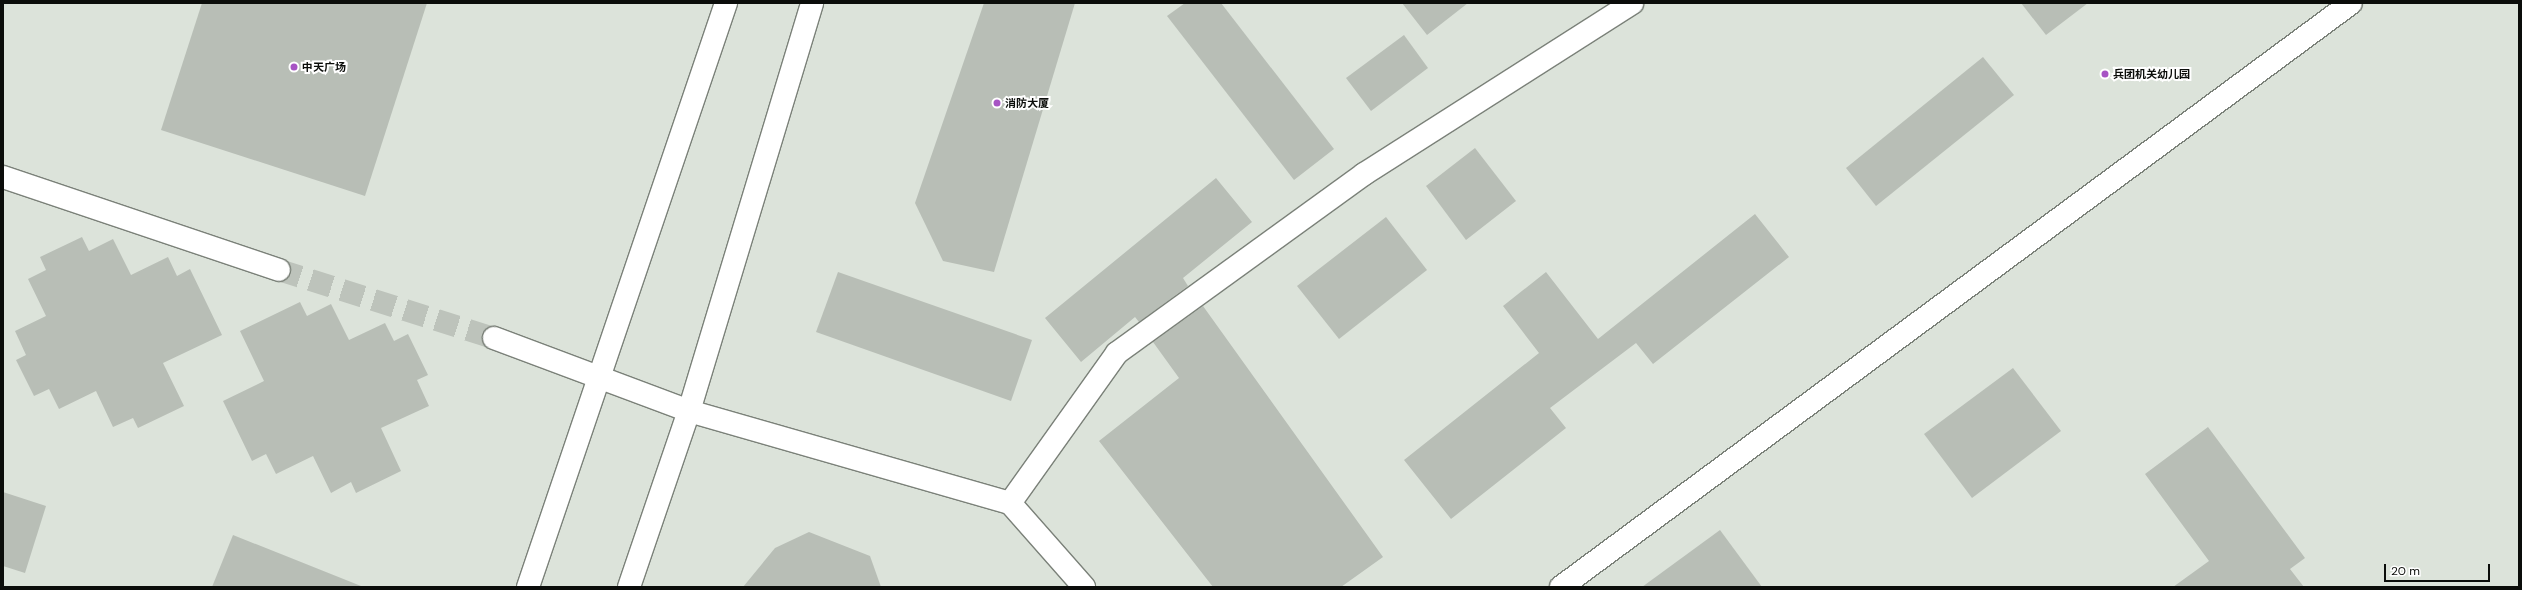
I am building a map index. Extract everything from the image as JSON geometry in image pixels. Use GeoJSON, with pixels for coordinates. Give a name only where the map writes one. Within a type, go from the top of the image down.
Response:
{"type":"FeatureCollection","features":[{"type":"Feature","properties":{"kind":"street"},"geometry":{"type":"LineString","coordinates":[[528,587],[597,379],[726,3]]}},
{"type":"Feature","properties":{"kind":"street"},"geometry":{"type":"LineString","coordinates":[[628,587],[689,411],[812,3]]}},
{"type":"Feature","properties":{"kind":"street"},"geometry":{"type":"LineString","coordinates":[[1010,503],[1117,353],[1364,174],[1632,3]]}},
{"type":"Feature","properties":{"kind":"street"},"geometry":{"type":"LineString","coordinates":[[1561,587],[2351,3]]}},
{"type":"Feature","properties":{"kind":"street"},"geometry":{"type":"LineString","coordinates":[[3,177],[279,270]]}},
{"type":"Feature","properties":{"kind":"street"},"geometry":{"type":"LineString","coordinates":[[494,338],[597,379],[689,411],[1010,503],[1084,587]]}},
{"type":"Feature","properties":{"kind":"building","name":"中天广场"},"geometry":{"type":"Polygon","coordinates":[[[202,3],[427,3],[365,196],[161,130],[202,3]]]}},
{"type":"Feature","properties":{"kind":"building","name":"消防大厦"},"geometry":{"type":"Polygon","coordinates":[[[984,3],[1075,3],[994,272],[943,261],[915,203],[984,3]]]}},
{"type":"Feature","properties":{"kind":"building"},"geometry":{"type":"Polygon","coordinates":[[[1185,3],[1221,3],[1334,149],[1294,180],[1167,16],[1185,3]]]}},
{"type":"Feature","properties":{"kind":"building"},"geometry":{"type":"Polygon","coordinates":[[[1402,3],[1468,3],[1427,35],[1402,3]]]}},
{"type":"Feature","properties":{"kind":"building"},"geometry":{"type":"Polygon","coordinates":[[[2021,3],[2088,3],[2046,35],[2021,3]]]}},
{"type":"Feature","properties":{"kind":"building"},"geometry":{"type":"Polygon","coordinates":[[[1404,35],[1428,68],[1371,111],[1346,78],[1404,35]]]}},
{"type":"Feature","properties":{"kind":"building"},"geometry":{"type":"Polygon","coordinates":[[[1983,57],[2014,95],[1876,206],[1846,168],[1983,57]]]}},
{"type":"Feature","properties":{"kind":"building"},"geometry":{"type":"Polygon","coordinates":[[[1475,148],[1516,201],[1466,240],[1426,186],[1475,148]]]}},
{"type":"Feature","properties":{"kind":"building"},"geometry":{"type":"Polygon","coordinates":[[[1216,178],[1252,222],[1183,278],[1188,286],[1139,322],[1135,317],[1081,362],[1045,318],[1216,178]]]}},
{"type":"Feature","properties":{"kind":"building"},"geometry":{"type":"Polygon","coordinates":[[[1755,214],[1789,257],[1653,364],[1636,343],[1550,408],[1566,428],[1451,519],[1404,460],[1539,353],[1503,306],[1546,272],[1598,339],[1755,214]]]}},
{"type":"Feature","properties":{"kind":"building"},"geometry":{"type":"Polygon","coordinates":[[[1386,217],[1427,270],[1339,339],[1297,286],[1386,217]]]}},
{"type":"Feature","properties":{"kind":"building"},"geometry":{"type":"Polygon","coordinates":[[[82,237],[89,251],[113,239],[131,275],[168,257],[177,276],[190,269],[222,335],[163,363],[184,406],[138,428],[133,418],[113,427],[96,391],[59,409],[49,389],[34,396],[16,360],[26,355],[15,331],[46,316],[28,279],[46,270],[40,257],[82,237]]]}},
{"type":"Feature","properties":{"kind":"building"},"geometry":{"type":"Polygon","coordinates":[[[838,272],[1032,340],[1011,401],[816,332],[838,272]]]}},
{"type":"Feature","properties":{"kind":"building"},"geometry":{"type":"Polygon","coordinates":[[[300,302],[307,316],[331,304],[349,340],[385,323],[394,341],[408,334],[428,375],[417,380],[429,406],[381,428],[401,471],[356,493],[351,482],[331,493],[313,456],[276,474],[266,454],[252,461],[223,401],[264,381],[240,331],[300,302]]]}},
{"type":"Feature","properties":{"kind":"building"},"geometry":{"type":"Polygon","coordinates":[[[1203,306],[1383,557],[1341,587],[1213,587],[1099,441],[1179,378],[1153,342],[1203,306]]]}},
{"type":"Feature","properties":{"kind":"building"},"geometry":{"type":"Polygon","coordinates":[[[2013,368],[2061,431],[1972,498],[1924,434],[2013,368]]]}},
{"type":"Feature","properties":{"kind":"building"},"geometry":{"type":"Polygon","coordinates":[[[2208,427],[2305,558],[2290,569],[2304,587],[2173,587],[2209,561],[2145,474],[2208,427]]]}},
{"type":"Feature","properties":{"kind":"building"},"geometry":{"type":"Polygon","coordinates":[[[3,492],[46,506],[25,573],[3,566],[3,492]]]}},
{"type":"Feature","properties":{"kind":"building"},"geometry":{"type":"Polygon","coordinates":[[[1720,530],[1762,587],[1642,587],[1720,530]]]}},
{"type":"Feature","properties":{"kind":"building"},"geometry":{"type":"Polygon","coordinates":[[[809,532],[870,556],[881,587],[743,587],[775,548],[809,532]]]}},
{"type":"Feature","properties":{"kind":"building"},"geometry":{"type":"Polygon","coordinates":[[[233,535],[361,586],[212,587],[233,535]]]}},
{"type":"Feature","properties":{"kind":"tunnel"},"geometry":{"type":"LineString","coordinates":[[279,270],[494,338]]}},
{"type":"Feature","properties":{"kind":"place","name":"中天广场"},"geometry":{"type":"Point","coordinates":[294,67]}},
{"type":"Feature","properties":{"kind":"place","name":"兵团机关幼儿园"},"geometry":{"type":"Point","coordinates":[2105,74]}},
{"type":"Feature","properties":{"kind":"place","name":"消防大厦"},"geometry":{"type":"Point","coordinates":[997,103]}}]}
